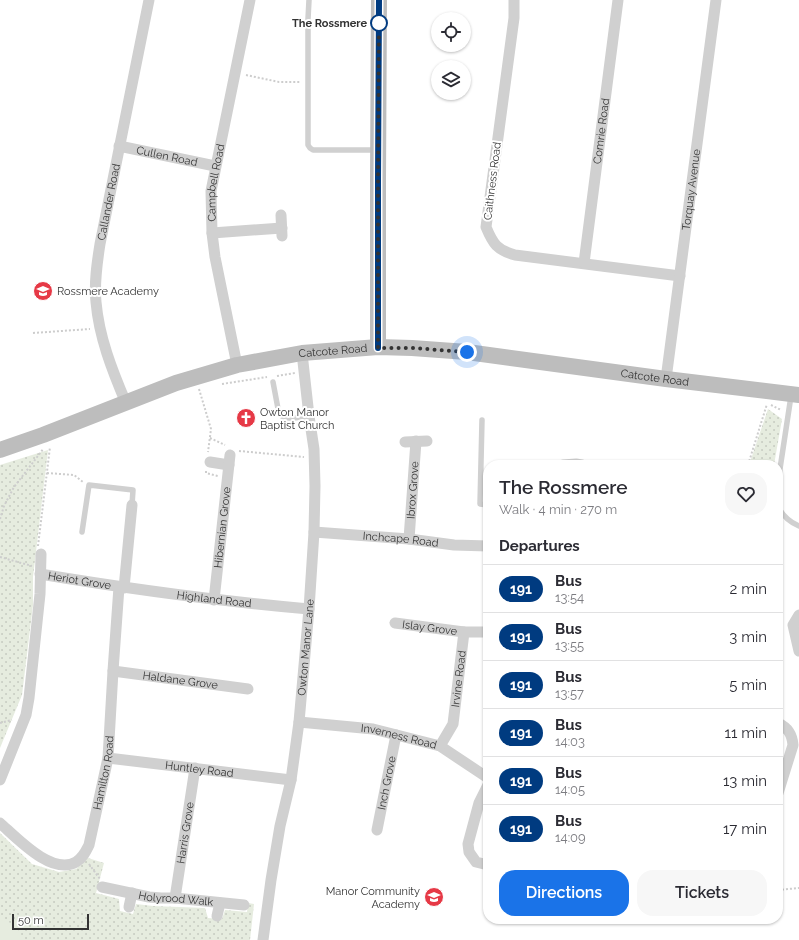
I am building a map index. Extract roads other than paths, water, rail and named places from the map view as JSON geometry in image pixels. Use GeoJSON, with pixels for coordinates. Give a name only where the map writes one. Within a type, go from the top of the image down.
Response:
{"type":"FeatureCollection","features":[{"type":"Feature","properties":{"kind":"street","name":"Callander Road"},"geometry":{"type":"LineString","coordinates":[[126,402],[116,379],[100,328],[96,302],[96,272],[119,146],[149,0]]}},
{"type":"Feature","properties":{"kind":"street","name":"Campbell Road"},"geometry":{"type":"LineString","coordinates":[[237,365],[215,257],[212,233],[211,191],[250,0]]}},
{"type":"Feature","properties":{"kind":"street"},"geometry":{"type":"LineString","coordinates":[[378,348],[379,0]]}},
{"type":"Feature","properties":{"kind":"street","name":"Caithness Road"},"geometry":{"type":"LineString","coordinates":[[514,0],[514,18],[486,228],[492,241],[503,250],[510,253],[680,276]]}},
{"type":"Feature","properties":{"kind":"street","name":"Comrie Road"},"geometry":{"type":"LineString","coordinates":[[584,263],[618,0]]}},
{"type":"Feature","properties":{"kind":"street","name":"Torquay Avenue"},"geometry":{"type":"LineString","coordinates":[[666,379],[716,0]]}},
{"type":"Feature","properties":{"kind":"street","name":"Cullen Road"},"geometry":{"type":"LineString","coordinates":[[119,146],[215,166]]}},
{"type":"Feature","properties":{"kind":"street"},"geometry":{"type":"LineString","coordinates":[[212,233],[282,232],[281,215]]}},
{"type":"Feature","properties":{"kind":"street","name":"Catcote Road"},"geometry":{"type":"LineString","coordinates":[[0,450],[43,435],[176,383],[237,365],[302,354],[378,348],[412,348],[467,352],[795,395]]}},
{"type":"Feature","properties":{"kind":"street","name":"Owton Manor Lane"},"geometry":{"type":"LineString","coordinates":[[263,940],[271,880],[280,826],[290,780],[299,722],[309,609],[314,532],[314,449],[302,354]]}},
{"type":"Feature","properties":{"kind":"street","name":"Ibrox Grove"},"geometry":{"type":"LineString","coordinates":[[409,539],[416,441]]}},
{"type":"Feature","properties":{"kind":"street","name":"Hibernian Grove"},"geometry":{"type":"LineString","coordinates":[[208,461],[232,455],[214,600]]}},
{"type":"Feature","properties":{"kind":"street"},"geometry":{"type":"LineString","coordinates":[[122,587],[132,505]]}},
{"type":"Feature","properties":{"kind":"street","name":"Inchcape Road"},"geometry":{"type":"LineString","coordinates":[[314,532],[409,539],[454,545],[483,546]]}},
{"type":"Feature","properties":{"kind":"street"},"geometry":{"type":"LineString","coordinates":[[0,780],[26,714],[29,698],[38,609],[41,554]]}},
{"type":"Feature","properties":{"kind":"street","name":"Heriot Grove"},"geometry":{"type":"LineString","coordinates":[[40,571],[122,587]]}},
{"type":"Feature","properties":{"kind":"street","name":"Highland Road"},"geometry":{"type":"LineString","coordinates":[[122,587],[214,600],[309,609]]}},
{"type":"Feature","properties":{"kind":"street","name":"Hamilton Road"},"geometry":{"type":"LineString","coordinates":[[0,824],[38,856],[58,864],[76,862],[83,856],[89,845],[108,758],[113,671],[122,587]]}},
{"type":"Feature","properties":{"kind":"street"},"geometry":{"type":"LineString","coordinates":[[799,615],[793,625],[799,651]]}},
{"type":"Feature","properties":{"kind":"street","name":"Islay Grove"},"geometry":{"type":"LineString","coordinates":[[395,623],[464,632]]}},
{"type":"Feature","properties":{"kind":"street"},"geometry":{"type":"LineString","coordinates":[[464,632],[483,632]]}},
{"type":"Feature","properties":{"kind":"street","name":"Irvine Road"},"geometry":{"type":"LineString","coordinates":[[440,746],[453,724],[464,632]]}},
{"type":"Feature","properties":{"kind":"street","name":"Haldane Grove"},"geometry":{"type":"LineString","coordinates":[[113,671],[248,689]]}},
{"type":"Feature","properties":{"kind":"street","name":"Inverness Road"},"geometry":{"type":"LineString","coordinates":[[299,722],[373,729],[440,746],[483,775]]}},
{"type":"Feature","properties":{"kind":"street"},"geometry":{"type":"LineString","coordinates":[[783,726],[789,730],[793,745],[783,777]]}},
{"type":"Feature","properties":{"kind":"street","name":"Inch Grove"},"geometry":{"type":"LineString","coordinates":[[377,830],[396,735]]}},
{"type":"Feature","properties":{"kind":"street","name":"Huntley Road"},"geometry":{"type":"LineString","coordinates":[[108,758],[290,780]]}},
{"type":"Feature","properties":{"kind":"street","name":"Harris Grove"},"geometry":{"type":"LineString","coordinates":[[175,898],[195,768]]}},
{"type":"Feature","properties":{"kind":"street"},"geometry":{"type":"LineString","coordinates":[[483,795],[479,803],[468,844],[469,852],[472,857],[476,862],[483,863]]}},
{"type":"Feature","properties":{"kind":"street","name":"Holyrood Walk"},"geometry":{"type":"LineString","coordinates":[[104,887],[161,898],[244,905]]}},
{"type":"Feature","properties":{"kind":"street","name":"Holyrood Walk"},"geometry":{"type":"LineString","coordinates":[[129,907],[132,893]]}},
{"type":"Feature","properties":{"kind":"street","name":"Holyrood Walk"},"geometry":{"type":"LineString","coordinates":[[217,916],[220,903]]}},
{"type":"Feature","properties":{"kind":"lane"},"geometry":{"type":"LineString","coordinates":[[309,0],[308,145],[313,150],[378,150]]}},
{"type":"Feature","properties":{"kind":"lane"},"geometry":{"type":"LineString","coordinates":[[273,382],[280,416],[287,418],[309,416]]}},
{"type":"Feature","properties":{"kind":"lane"},"geometry":{"type":"LineString","coordinates":[[782,460],[795,395]]}},
{"type":"Feature","properties":{"kind":"lane"},"geometry":{"type":"LineString","coordinates":[[482,420],[480,504],[483,504]]}},
{"type":"Feature","properties":{"kind":"lane"},"geometry":{"type":"LineString","coordinates":[[82,532],[89,485],[133,490],[132,505]]}},
{"type":"Feature","properties":{"kind":"lane"},"geometry":{"type":"LineString","coordinates":[[783,515],[793,524],[799,526]]}},
{"type":"Feature","properties":{"kind":"place","name":"The Rossmere"},"geometry":{"type":"Point","coordinates":[379,23]}},
{"type":"Feature","properties":{"kind":"place","name":"Rossmere Academy"},"geometry":{"type":"Point","coordinates":[43,291]}},
{"type":"Feature","properties":{"kind":"place","name":"Owton Manor Baptist Church"},"geometry":{"type":"Point","coordinates":[246,418]}},
{"type":"Feature","properties":{"kind":"place","name":"Manor Community Academy"},"geometry":{"type":"Point","coordinates":[434,897]}}]}
